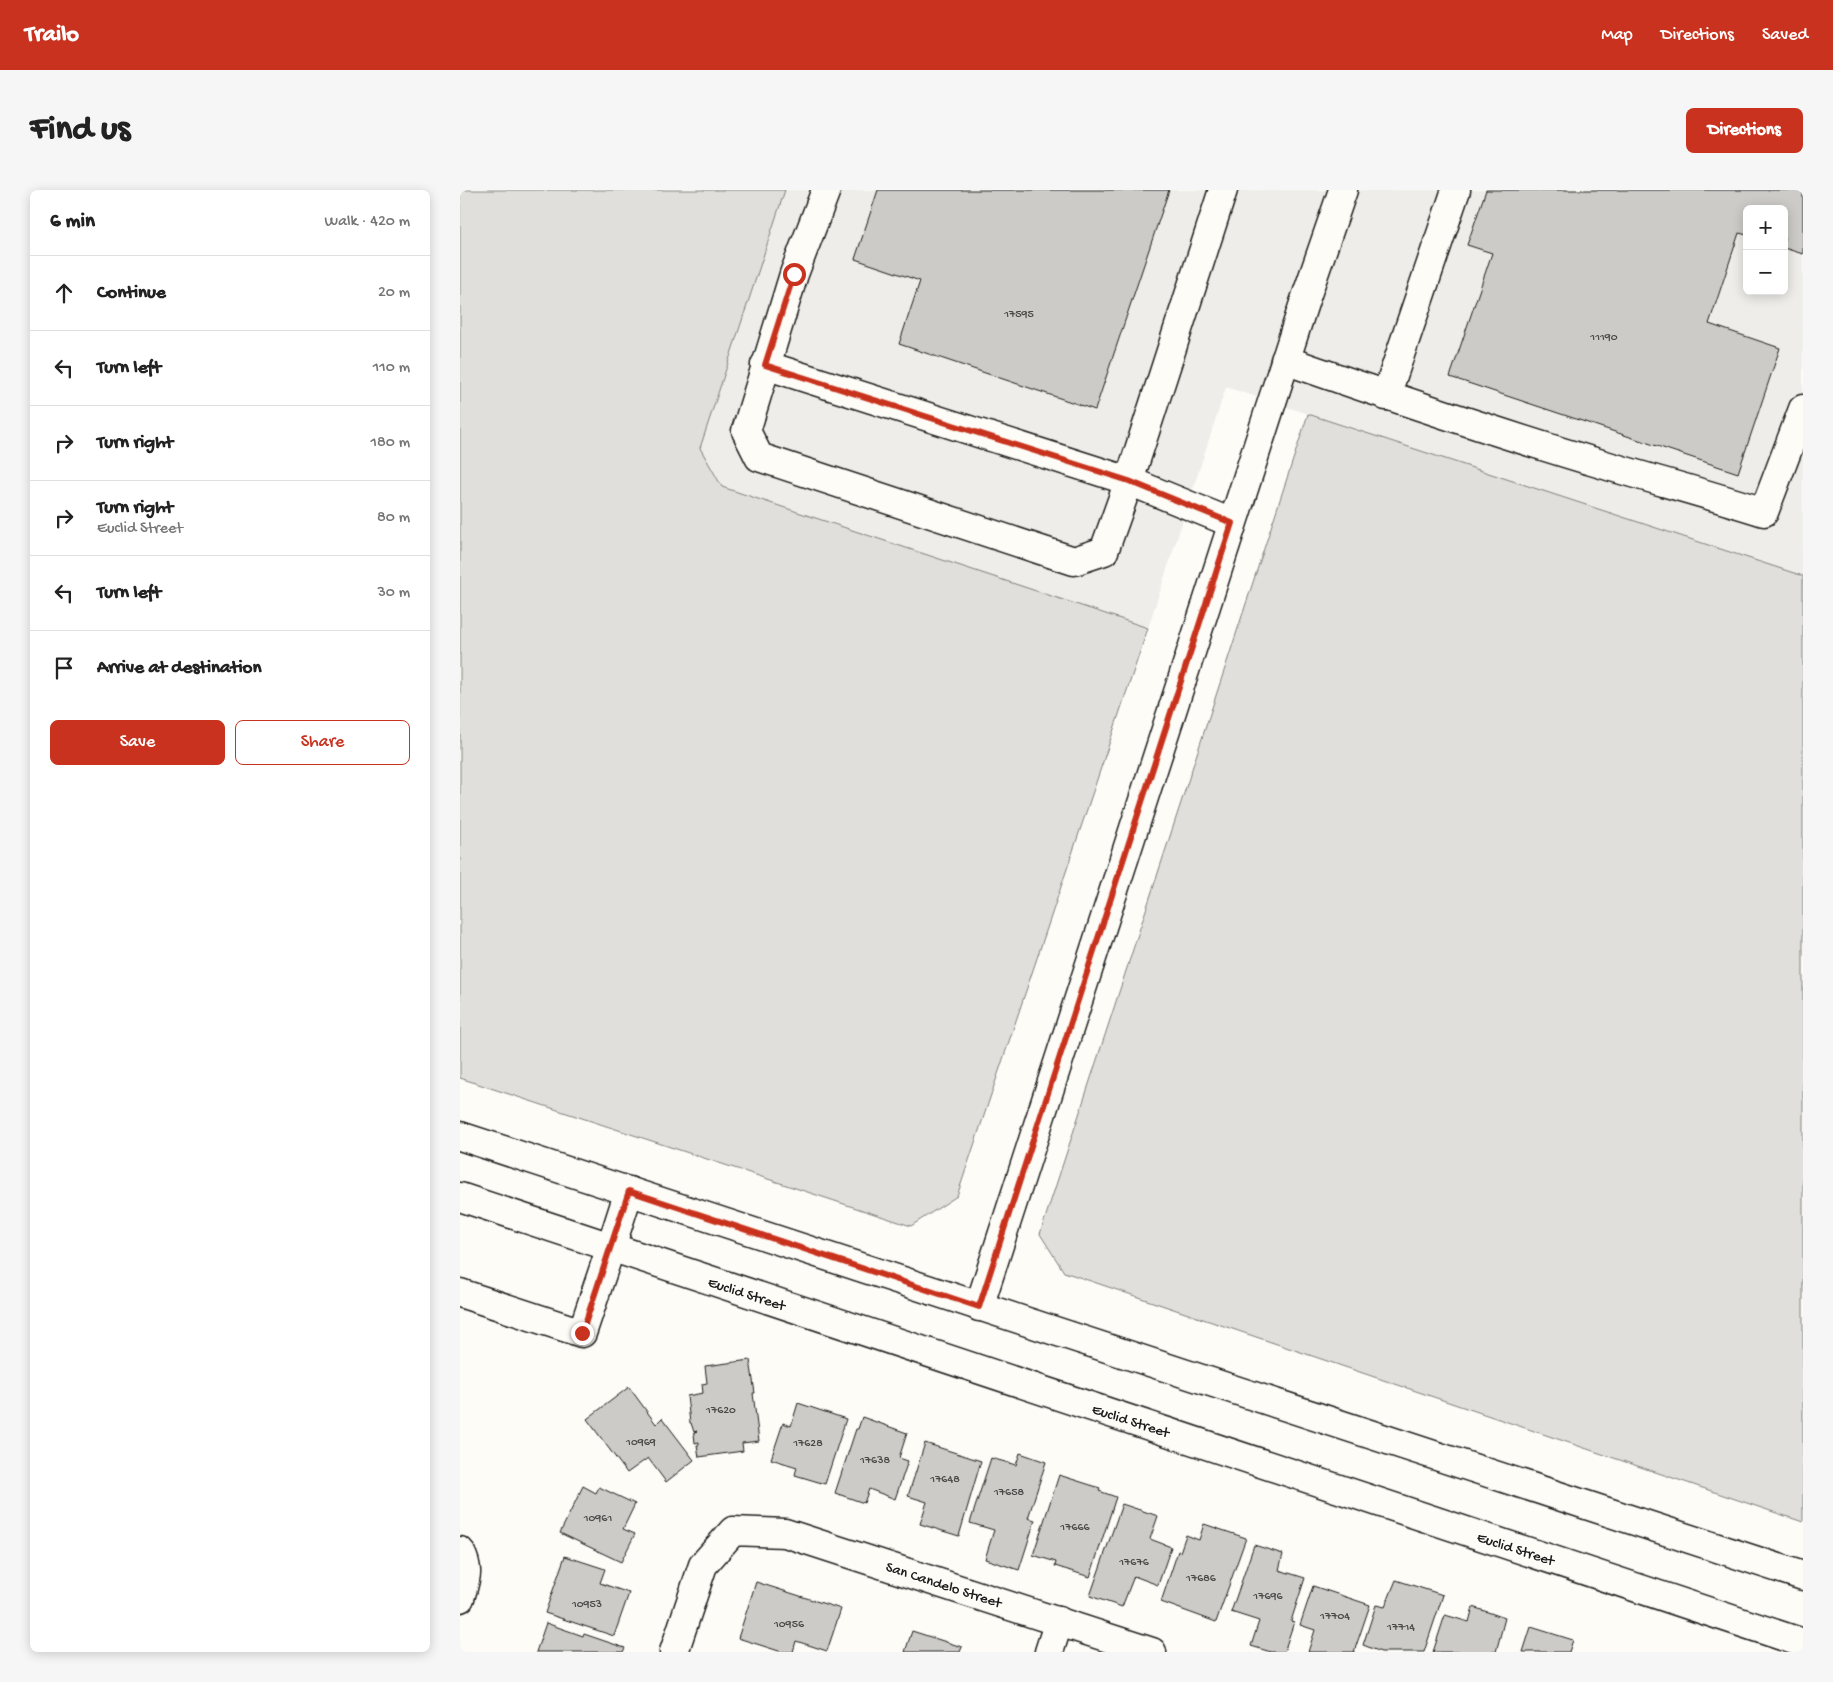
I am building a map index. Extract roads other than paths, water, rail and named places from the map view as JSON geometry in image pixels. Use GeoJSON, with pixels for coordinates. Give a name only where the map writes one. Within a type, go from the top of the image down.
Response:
{"type":"FeatureCollection","features":[{"type":"Feature","properties":{"kind":"main road"},"geometry":{"type":"LineString","coordinates":[[826,190],[794,274],[746,431],[759,457],[1074,561],[1104,550],[1129,481],[1223,190]]}},
{"type":"Feature","properties":{"kind":"main road"},"geometry":{"type":"LineString","coordinates":[[979,1307],[1285,360],[1343,190]]}},
{"type":"Feature","properties":{"kind":"main road"},"geometry":{"type":"LineString","coordinates":[[1386,396],[1456,190]]}},
{"type":"Feature","properties":{"kind":"main road"},"geometry":{"type":"LineString","coordinates":[[1285,360],[1386,396],[1588,460],[1705,493],[1764,512],[1803,409]]}},
{"type":"Feature","properties":{"kind":"main road"},"geometry":{"type":"LineString","coordinates":[[765,365],[1129,481],[1232,523]]}},
{"type":"Feature","properties":{"kind":"main road"},"geometry":{"type":"LineString","coordinates":[[460,1136],[1803,1576]]}},
{"type":"Feature","properties":{"kind":"main road"},"geometry":{"type":"LineString","coordinates":[[460,1293],[582,1333],[629,1191]]}},
{"type":"Feature","properties":{"kind":"main road","name":"Euclid Street"},"geometry":{"type":"LineString","coordinates":[[460,1197],[1803,1643]]}},
{"type":"Feature","properties":{"kind":"main road","name":"San Candelo Street"},"geometry":{"type":"LineString","coordinates":[[674,1652],[703,1564],[733,1531],[785,1533],[1152,1652]]}},
{"type":"Feature","properties":{"kind":"main road"},"geometry":{"type":"LineString","coordinates":[[460,1551],[466,1563],[466,1580],[460,1598]]}},
{"type":"Feature","properties":{"kind":"main road"},"geometry":{"type":"LineString","coordinates":[[1049,1652],[1059,1621]]}}]}
